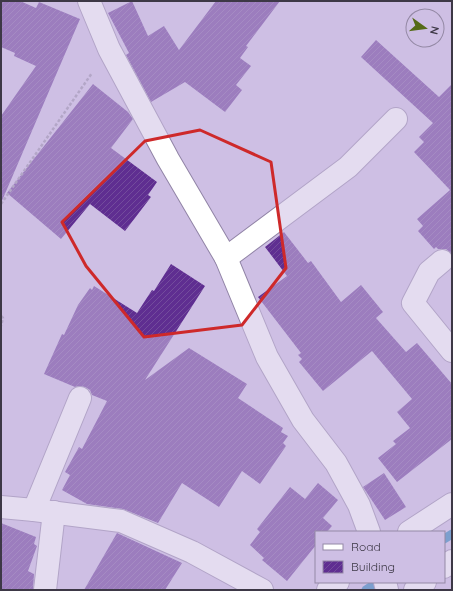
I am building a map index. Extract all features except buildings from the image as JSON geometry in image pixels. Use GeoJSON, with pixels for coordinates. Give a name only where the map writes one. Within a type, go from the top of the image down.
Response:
{"type":"FeatureCollection","features":[{"type":"Feature","properties":{"kind":"street"},"geometry":{"type":"LineString","coordinates":[[89,1],[109,49],[168,159],[226,258],[267,356],[303,420],[336,463],[359,505],[369,531]]}},
{"type":"Feature","properties":{"kind":"street"},"geometry":{"type":"LineString","coordinates":[[226,258],[348,167],[396,119]]}},
{"type":"Feature","properties":{"kind":"street"},"geometry":{"type":"LineString","coordinates":[[442,260],[429,272],[413,303],[452,351]]}},
{"type":"Feature","properties":{"kind":"street"},"geometry":{"type":"LineString","coordinates":[[45,590],[44,511],[80,398]]}},
{"type":"Feature","properties":{"kind":"street"},"geometry":{"type":"LineString","coordinates":[[411,531],[452,504]]}},
{"type":"Feature","properties":{"kind":"street"},"geometry":{"type":"LineString","coordinates":[[1,507],[122,521],[192,552],[262,590]]}},
{"type":"Feature","properties":{"kind":"street"},"geometry":{"type":"LineString","coordinates":[[328,590],[337,583]]}},
{"type":"Feature","properties":{"kind":"street"},"geometry":{"type":"LineString","coordinates":[[415,590],[424,583]]}},
{"type":"Feature","properties":{"kind":"path"},"geometry":{"type":"LineString","coordinates":[[1,204],[109,49]]}},
{"type":"Feature","properties":{"kind":"path"},"geometry":{"type":"LineString","coordinates":[[1,316],[3,318],[1,326]]}},
{"type":"Feature","properties":{"kind":"highlighted area"},"geometry":{"type":"Polygon","coordinates":[[[200,130],[271,162],[286,268],[242,325],[144,337],[86,266],[62,222],[145,141],[200,130]]]}},
{"type":"Feature","properties":{"kind":"waterway"},"geometry":{"type":"LineString","coordinates":[[445,538],[452,534]]}},
{"type":"Feature","properties":{"kind":"waterway"},"geometry":{"type":"LineString","coordinates":[[366,590],[376,583]]}}]}
